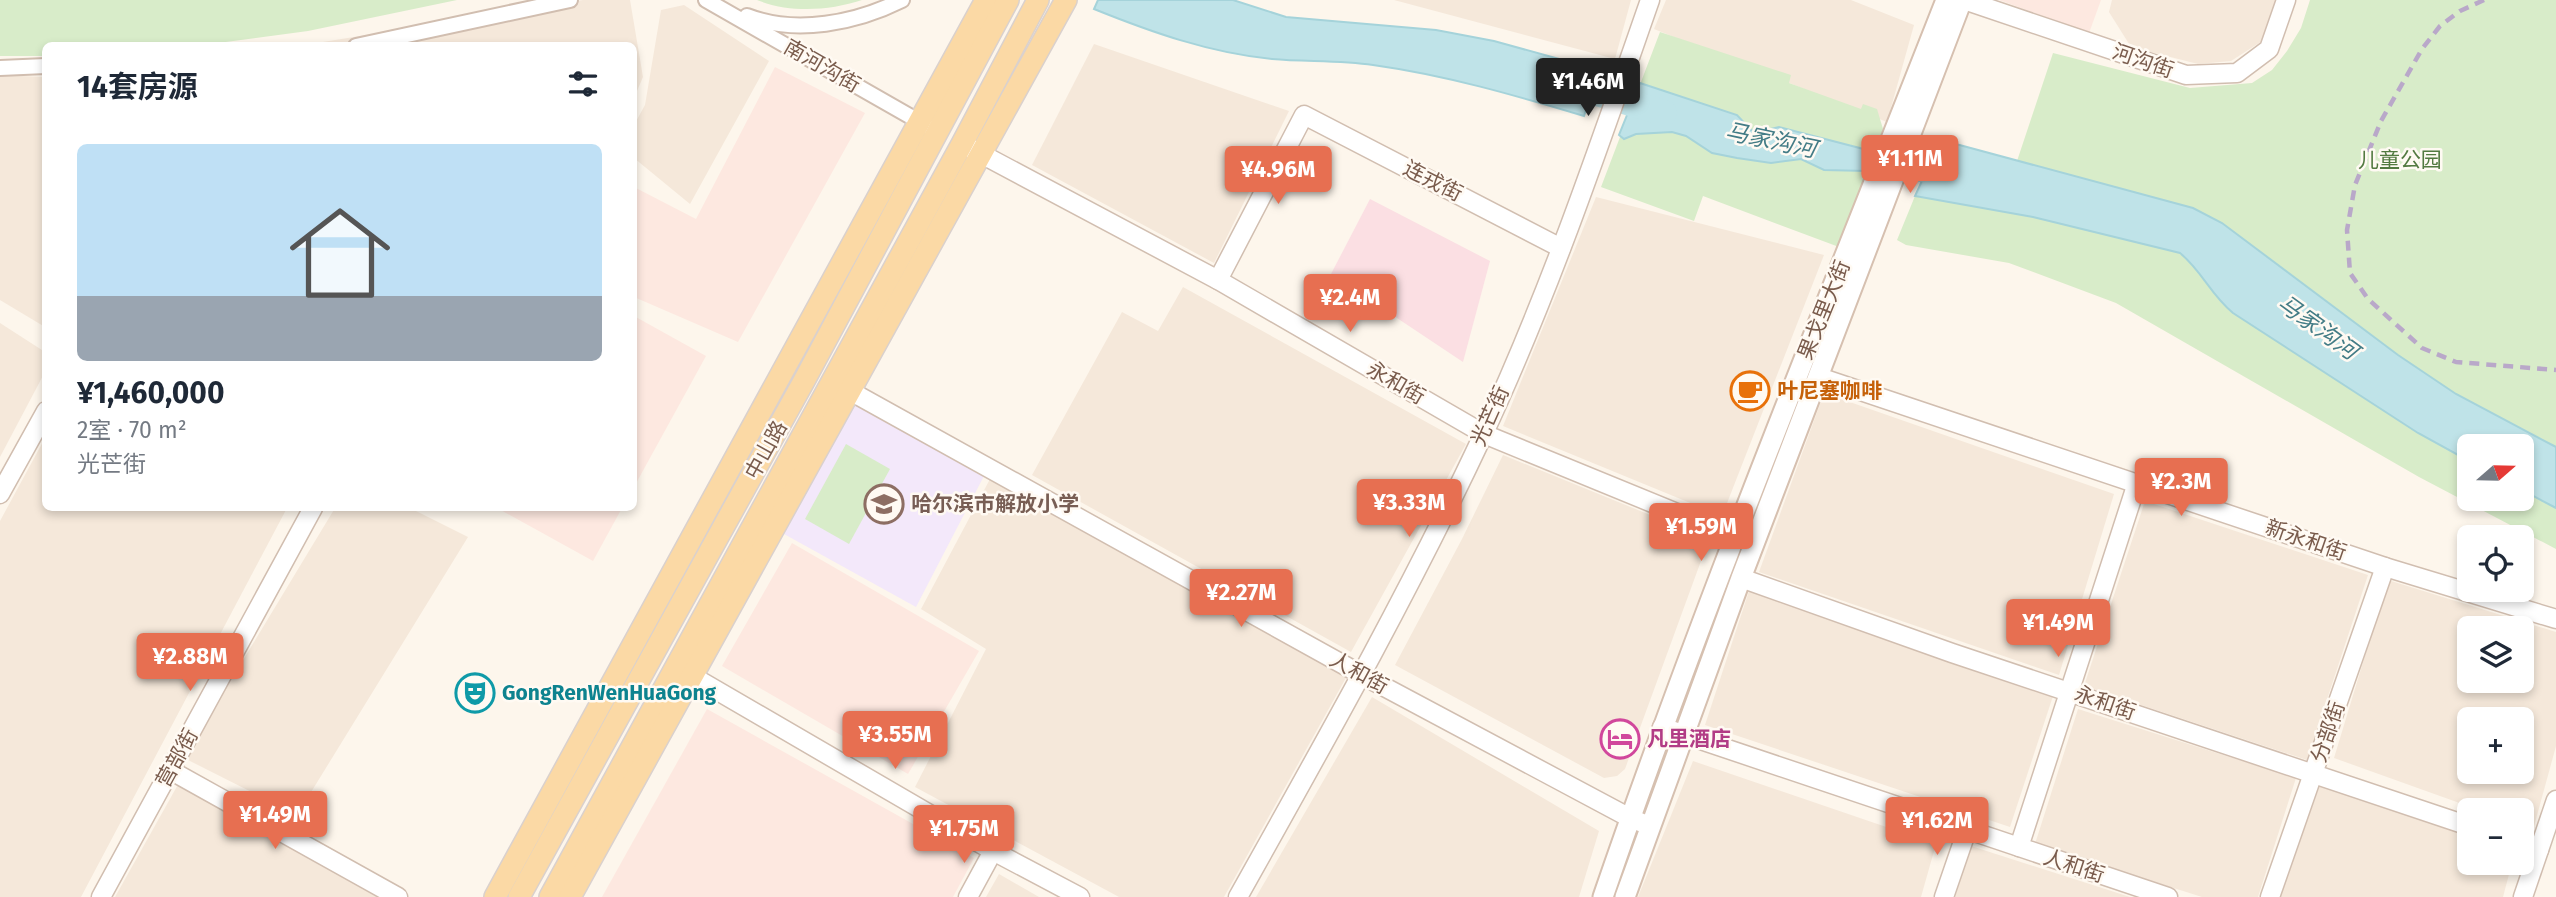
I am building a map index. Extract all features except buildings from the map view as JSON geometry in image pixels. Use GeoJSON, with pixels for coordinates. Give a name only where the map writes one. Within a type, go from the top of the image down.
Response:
{"type":"FeatureCollection","features":[{"type":"Feature","properties":{"kind":"main road"},"geometry":{"type":"LineString","coordinates":[[495,897],[929,127],[986,0]]}},
{"type":"Feature","properties":{"kind":"main road","name":"中山路"},"geometry":{"type":"LineString","coordinates":[[519,897],[929,127],[1008,0]]}},
{"type":"Feature","properties":{"kind":"main road","name":"中山路"},"geometry":{"type":"LineString","coordinates":[[550,897],[1038,0]]}},
{"type":"Feature","properties":{"kind":"main road","name":"果戈里大街"},"geometry":{"type":"LineString","coordinates":[[1907,124],[1946,0]]}},
{"type":"Feature","properties":{"kind":"main road","name":"果戈里大街"},"geometry":{"type":"LineString","coordinates":[[1603,897],[1661,727],[1733,536],[1858,248],[1907,124],[1963,0]]}},
{"type":"Feature","properties":{"kind":"main road"},"geometry":{"type":"LineString","coordinates":[[570,897],[1063,5]]}},
{"type":"Feature","properties":{"kind":"main road","name":"果戈里大街"},"geometry":{"type":"LineString","coordinates":[[1625,897],[1741,578],[1819,377],[1858,248]]}},
{"type":"Feature","properties":{"kind":"street"},"geometry":{"type":"LineString","coordinates":[[375,42],[570,0]]}},
{"type":"Feature","properties":{"kind":"street"},"geometry":{"type":"LineString","coordinates":[[706,0],[762,22],[812,26],[851,20],[901,1]]}},
{"type":"Feature","properties":{"kind":"street","name":"南河沟街"},"geometry":{"type":"LineString","coordinates":[[706,0],[929,127]]}},
{"type":"Feature","properties":{"kind":"street","name":"光芒街"},"geometry":{"type":"LineString","coordinates":[[1238,897],[1362,675],[1483,434],[1561,248],[1650,0]]}},
{"type":"Feature","properties":{"kind":"street","name":"河沟街"},"geometry":{"type":"LineString","coordinates":[[1963,0],[2186,75],[2237,73],[2269,49],[2286,0]]}},
{"type":"Feature","properties":{"kind":"street"},"geometry":{"type":"LineString","coordinates":[[0,68],[42,66]]}},
{"type":"Feature","properties":{"kind":"street","name":"连戎街"},"geometry":{"type":"LineString","coordinates":[[1218,280],[1304,115],[1561,248]]}},
{"type":"Feature","properties":{"kind":"street","name":"永和街"},"geometry":{"type":"LineString","coordinates":[[962,144],[1218,280],[1483,434],[1733,536]]}},
{"type":"Feature","properties":{"kind":"street","name":"新永和街"},"geometry":{"type":"LineString","coordinates":[[1819,377],[2385,567],[2556,619]]}},
{"type":"Feature","properties":{"kind":"street","name":"人和街"},"geometry":{"type":"LineString","coordinates":[[850,391],[1362,675],[1630,818],[1650,826]]}},
{"type":"Feature","properties":{"kind":"street"},"geometry":{"type":"LineString","coordinates":[[0,494],[42,418]]}},
{"type":"Feature","properties":{"kind":"street"},"geometry":{"type":"LineString","coordinates":[[2019,847],[2137,483]]}},
{"type":"Feature","properties":{"kind":"street","name":"营部街"},"geometry":{"type":"LineString","coordinates":[[101,897],[311,511]]}},
{"type":"Feature","properties":{"kind":"street","name":"分部街"},"geometry":{"type":"LineString","coordinates":[[2270,897],[2385,567]]}},
{"type":"Feature","properties":{"kind":"street","name":"永和街"},"geometry":{"type":"LineString","coordinates":[[1741,578],[1952,653],[2457,822]]}},
{"type":"Feature","properties":{"kind":"street"},"geometry":{"type":"LineString","coordinates":[[692,676],[993,851],[1080,897]]}},
{"type":"Feature","properties":{"kind":"street","name":"人和街"},"geometry":{"type":"LineString","coordinates":[[1661,727],[2168,897]]}},
{"type":"Feature","properties":{"kind":"street"},"geometry":{"type":"LineString","coordinates":[[170,770],[398,897]]}},
{"type":"Feature","properties":{"kind":"street"},"geometry":{"type":"LineString","coordinates":[[2534,840],[2556,800]]}},
{"type":"Feature","properties":{"kind":"street"},"geometry":{"type":"LineString","coordinates":[[1944,897],[1966,830]]}},
{"type":"Feature","properties":{"kind":"street"},"geometry":{"type":"LineString","coordinates":[[968,897],[993,851]]}},
{"type":"Feature","properties":{"kind":"street"},"geometry":{"type":"LineString","coordinates":[[2523,897],[2526,875]]}},
{"type":"Feature","properties":{"kind":"shaded area"},"geometry":{"type":"Polygon","coordinates":[[[583,0],[630,0],[643,77],[637,91],[637,42],[323,42],[583,0]]]}},
{"type":"Feature","properties":{"kind":"shaded area"},"geometry":{"type":"Polygon","coordinates":[[[1394,0],[1631,0],[1615,59],[1394,0]]]}},
{"type":"Feature","properties":{"kind":"shaded area"},"geometry":{"type":"Polygon","coordinates":[[[1666,0],[1851,0],[1914,25],[1887,122],[1654,29],[1666,0]]]}},
{"type":"Feature","properties":{"kind":"shaded area"},"geometry":{"type":"Polygon","coordinates":[[[1999,0],[2101,0],[2089,33],[1999,0]]]}},
{"type":"Feature","properties":{"kind":"shaded area"},"geometry":{"type":"Polygon","coordinates":[[[2112,0],[2276,0],[2262,41],[2231,61],[2198,64],[2131,47],[2109,12],[2112,0]]]}},
{"type":"Feature","properties":{"kind":"shaded area"},"geometry":{"type":"Polygon","coordinates":[[[684,5],[769,61],[690,204],[637,160],[637,120],[645,105],[661,10],[684,5]]]}},
{"type":"Feature","properties":{"kind":"shaded area"},"geometry":{"type":"Polygon","coordinates":[[[1094,44],[1289,111],[1214,263],[1032,165],[1094,44]]]}},
{"type":"Feature","properties":{"kind":"shaded area"},"geometry":{"type":"Polygon","coordinates":[[[775,67],[865,113],[738,342],[637,298],[637,189],[696,219],[775,67]]]}},
{"type":"Feature","properties":{"kind":"shaded area"},"geometry":{"type":"Polygon","coordinates":[[[0,75],[42,77],[42,325],[0,300],[0,75]]]}},
{"type":"Feature","properties":{"kind":"shaded area"},"geometry":{"type":"Polygon","coordinates":[[[1596,197],[1824,255],[1722,516],[1503,426],[1596,197]]]}},
{"type":"Feature","properties":{"kind":"shaded area"},"geometry":{"type":"Polygon","coordinates":[[[1370,199],[1490,261],[1463,362],[1331,274],[1370,199]]]}},
{"type":"Feature","properties":{"kind":"shaded area"},"geometry":{"type":"Polygon","coordinates":[[[1183,287],[1466,444],[1351,652],[1032,475],[1122,312],[1158,331],[1183,287]]]}},
{"type":"Feature","properties":{"kind":"shaded area"},"geometry":{"type":"Polygon","coordinates":[[[637,318],[706,356],[637,482],[637,318]]]}},
{"type":"Feature","properties":{"kind":"shaded area"},"geometry":{"type":"Polygon","coordinates":[[[0,323],[42,350],[42,378],[0,457],[0,323]]]}},
{"type":"Feature","properties":{"kind":"shaded area"},"geometry":{"type":"Polygon","coordinates":[[[1824,393],[2114,494],[2059,675],[1759,572],[1824,393]]]}},
{"type":"Feature","properties":{"kind":"shaded area","name":"哈尔滨市解放小学"},"geometry":{"type":"Polygon","coordinates":[[[852,404],[985,474],[916,607],[784,534],[852,404]]]}},
{"type":"Feature","properties":{"kind":"shaded area"},"geometry":{"type":"Polygon","coordinates":[[[42,444],[42,511],[285,511],[81,897],[0,897],[0,521],[42,444]]]}},
{"type":"Feature","properties":{"kind":"shaded area"},"geometry":{"type":"Polygon","coordinates":[[[1503,455],[1709,539],[1625,769],[1617,776],[1604,778],[1395,665],[1503,455]]]}},
{"type":"Feature","properties":{"kind":"shaded area"},"geometry":{"type":"Polygon","coordinates":[[[990,479],[1347,676],[1224,897],[1119,897],[915,787],[986,649],[921,609],[990,479]]]}},
{"type":"Feature","properties":{"kind":"shaded area"},"geometry":{"type":"Polygon","coordinates":[[[2145,501],[2368,575],[2307,760],[2084,686],[2145,501]]]}},
{"type":"Feature","properties":{"kind":"shaded area"},"geometry":{"type":"Polygon","coordinates":[[[333,511],[416,511],[468,537],[297,815],[184,758],[333,511]]]}},
{"type":"Feature","properties":{"kind":"shaded area"},"geometry":{"type":"Polygon","coordinates":[[[502,511],[620,511],[593,561],[502,511]]]}},
{"type":"Feature","properties":{"kind":"shaded area"},"geometry":{"type":"Polygon","coordinates":[[[792,543],[979,651],[908,774],[722,666],[792,543]]]}},
{"type":"Feature","properties":{"kind":"shaded area"},"geometry":{"type":"Polygon","coordinates":[[[2388,580],[2504,616],[2457,616],[2457,693],[2534,693],[2534,625],[2556,632],[2556,746],[2534,826],[2534,798],[2457,798],[2457,802],[2334,758],[2388,580]]]}},
{"type":"Feature","properties":{"kind":"shaded area"},"geometry":{"type":"Polygon","coordinates":[[[1749,591],[2054,693],[2010,827],[1705,725],[1749,591]]]}},
{"type":"Feature","properties":{"kind":"shaded area"},"geometry":{"type":"Polygon","coordinates":[[[1372,697],[1599,831],[1579,897],[1256,897],[1372,697]]]}},
{"type":"Feature","properties":{"kind":"shaded area"},"geometry":{"type":"Polygon","coordinates":[[[707,709],[974,858],[953,897],[602,897],[707,709]]]}},
{"type":"Feature","properties":{"kind":"shaded area"},"geometry":{"type":"Polygon","coordinates":[[[2078,709],[2296,778],[2258,897],[2202,897],[2035,844],[2078,709]]]}},
{"type":"Feature","properties":{"kind":"shaded area"},"geometry":{"type":"Polygon","coordinates":[[[1693,761],[1936,844],[1921,897],[1638,897],[1693,761]]]}},
{"type":"Feature","properties":{"kind":"shaded area"},"geometry":{"type":"Polygon","coordinates":[[[180,781],[387,897],[115,897],[180,781]]]}},
{"type":"Feature","properties":{"kind":"shaded area"},"geometry":{"type":"Polygon","coordinates":[[[2320,785],[2457,832],[2457,875],[2509,875],[2503,897],[2280,897],[2320,785]]]}},
{"type":"Feature","properties":{"kind":"shaded area"},"geometry":{"type":"Polygon","coordinates":[[[1971,846],[2130,897],[1955,897],[1971,846]]]}},
{"type":"Feature","properties":{"kind":"shaded area"},"geometry":{"type":"Polygon","coordinates":[[[999,874],[1039,897],[986,897],[999,874]]]}},
{"type":"Feature","properties":{"kind":"green space"},"geometry":{"type":"Polygon","coordinates":[[[0,0],[457,0],[308,31],[226,42],[42,42],[42,56],[0,56],[0,0]]]}},
{"type":"Feature","properties":{"kind":"green space"},"geometry":{"type":"Polygon","coordinates":[[[757,0],[862,0],[823,8],[796,9],[757,0]]]}},
{"type":"Feature","properties":{"kind":"green space","name":"儿童公园"},"geometry":{"type":"Polygon","coordinates":[[[2310,0],[2556,0],[2556,447],[2456,394],[2398,355],[2222,223],[2193,208],[2017,161],[2053,53],[2190,88],[2252,83],[2272,70],[2301,28],[2310,0]]]}},
{"type":"Feature","properties":{"kind":"green space"},"geometry":{"type":"Polygon","coordinates":[[[1660,32],[1791,75],[1789,83],[1861,109],[1863,104],[1877,109],[1883,129],[1839,247],[1703,196],[1694,221],[1601,187],[1660,32]]]}},
{"type":"Feature","properties":{"kind":"green space"},"geometry":{"type":"Polygon","coordinates":[[[1915,196],[2033,217],[2180,253],[2233,313],[2418,433],[2457,454],[2457,497],[2116,303],[2009,263],[1906,245],[1897,240],[1915,196]]]}},
{"type":"Feature","properties":{"kind":"green space"},"geometry":{"type":"Polygon","coordinates":[[[846,444],[890,469],[849,544],[805,519],[846,444]]]}},
{"type":"Feature","properties":{"kind":"green space"},"geometry":{"type":"Polygon","coordinates":[[[2534,496],[2556,508],[2556,549],[2534,537],[2534,525],[2510,525],[2484,511],[2534,511],[2534,496]]]}},
{"type":"Feature","properties":{"kind":"water"},"geometry":{"type":"Polygon","coordinates":[[[1098,0],[1233,0],[1286,17],[1436,30],[1494,41],[1599,70],[1584,116],[1479,86],[1400,69],[1348,62],[1272,59],[1203,47],[1094,9],[1098,0]]]}},
{"type":"Feature","properties":{"kind":"water"},"geometry":{"type":"Polygon","coordinates":[[[1640,83],[1737,115],[1751,130],[1758,132],[1779,127],[1875,152],[1867,171],[1824,170],[1801,159],[1771,163],[1712,153],[1686,136],[1672,132],[1636,134],[1624,139],[1619,135],[1640,83]]]}},
{"type":"Feature","properties":{"kind":"water"},"geometry":{"type":"Polygon","coordinates":[[[1941,140],[2193,208],[2222,223],[2398,355],[2456,394],[2531,434],[2457,434],[2457,454],[2418,433],[2233,313],[2180,253],[2033,217],[1915,196],[1941,140]]]}},
{"type":"Feature","properties":{"kind":"water"},"geometry":{"type":"Polygon","coordinates":[[[2534,435],[2556,447],[2556,508],[2534,496],[2534,435]]]}},
{"type":"Feature","properties":{"kind":"waterway","name":"马家沟河"},"geometry":{"type":"LineString","coordinates":[[1560,82],[1664,113]]}},
{"type":"Feature","properties":{"kind":"waterway","name":"马家沟河"},"geometry":{"type":"LineString","coordinates":[[1876,161],[1962,176]]}},
{"type":"Feature","properties":{"kind":"railway"},"geometry":{"type":"LineString","coordinates":[[2484,0],[2460,11],[2440,26],[2422,49],[2381,121],[2355,185],[2347,230],[2350,273],[2368,299],[2422,348],[2456,362],[2556,370]]}},
{"type":"Feature","properties":{"kind":"place","name":"叶尼塞咖啡"},"geometry":{"type":"Point","coordinates":[1750,391]}},
{"type":"Feature","properties":{"kind":"place","name":"哈尔滨市解放小学"},"geometry":{"type":"Point","coordinates":[884,504]}},
{"type":"Feature","properties":{"kind":"place","name":"GongRenWenHuaGong"},"geometry":{"type":"Point","coordinates":[475,693]}},
{"type":"Feature","properties":{"kind":"place","name":"凡里酒店"},"geometry":{"type":"Point","coordinates":[1620,739]}}]}
